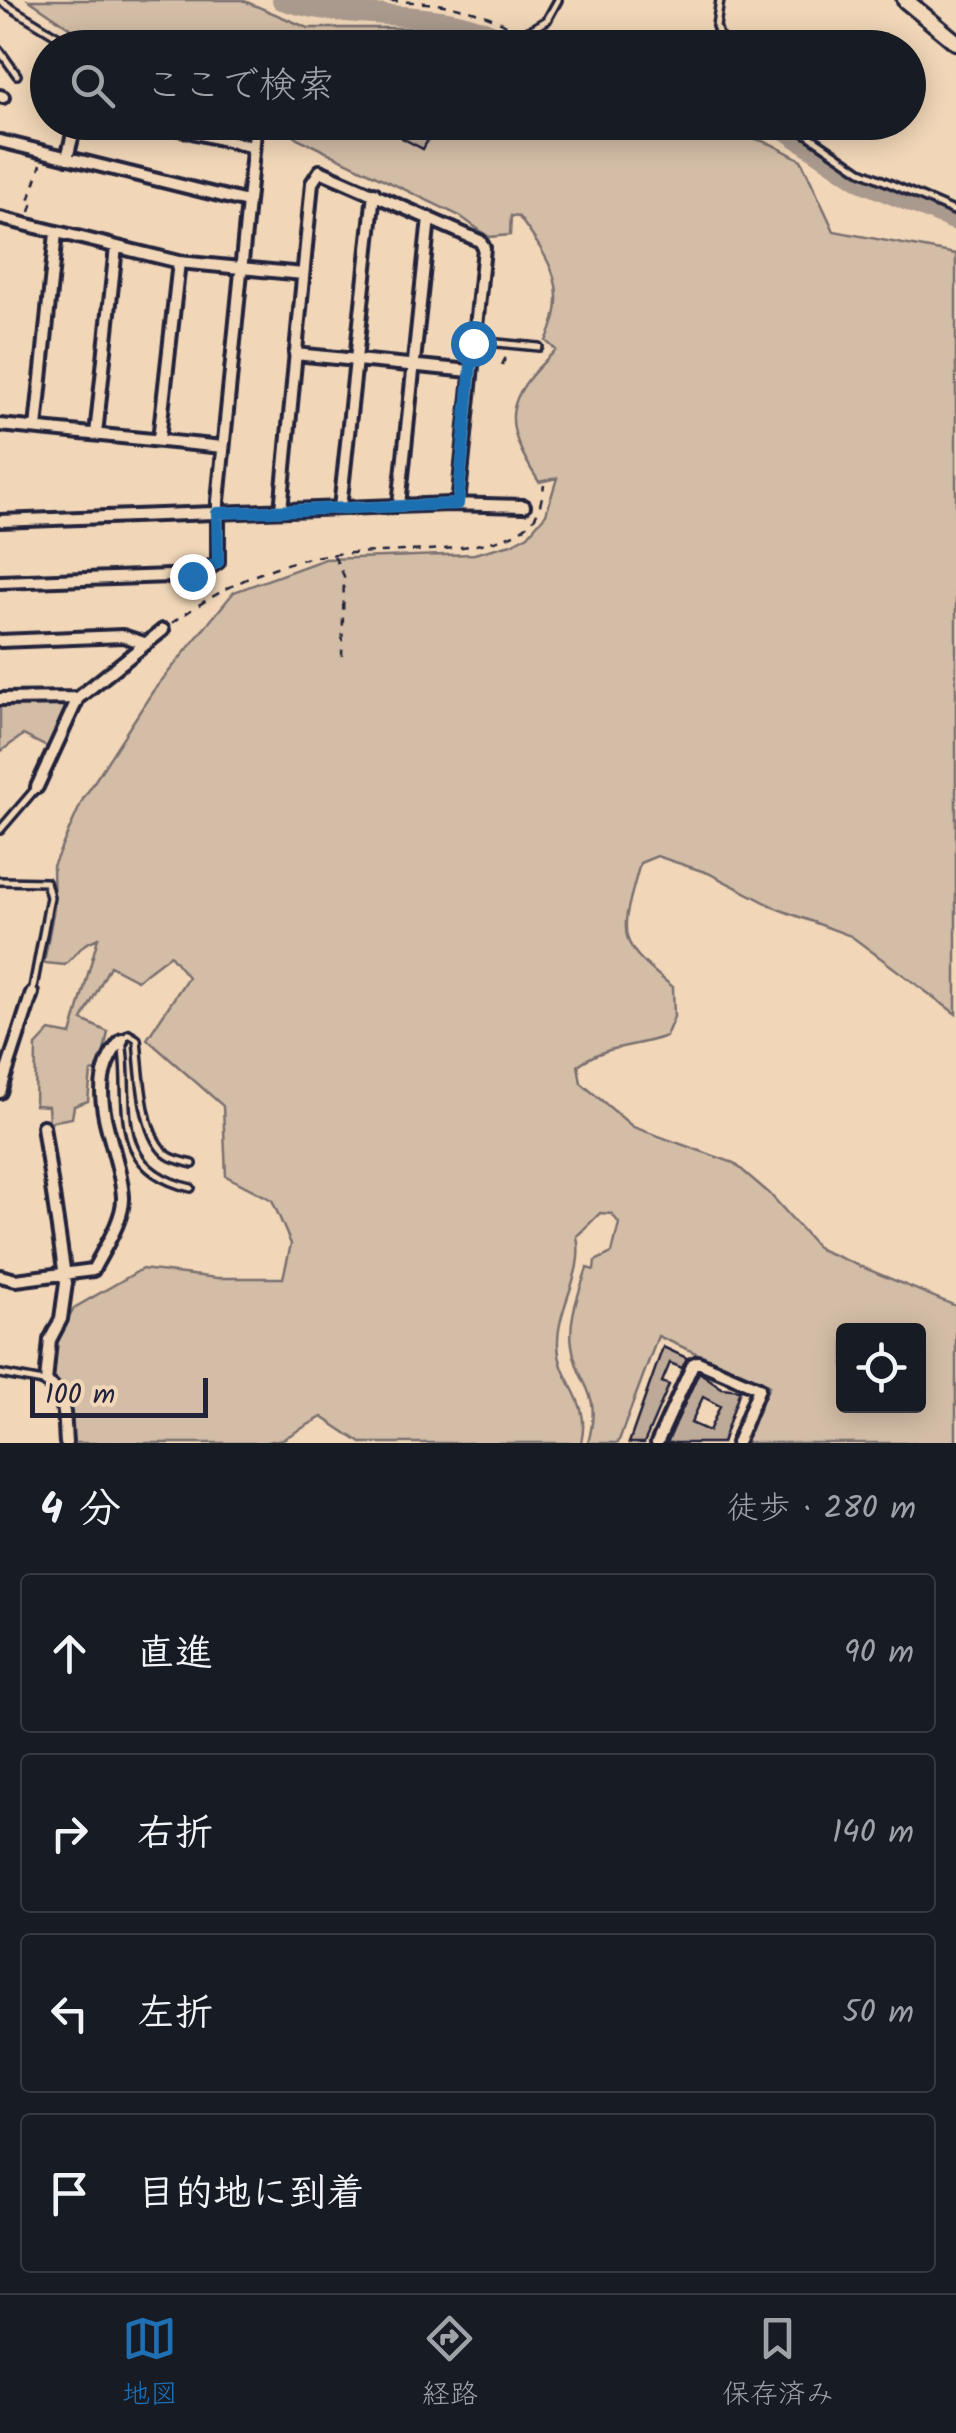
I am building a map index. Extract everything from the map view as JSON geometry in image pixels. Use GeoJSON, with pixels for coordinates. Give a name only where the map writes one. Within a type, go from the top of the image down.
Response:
{"type":"FeatureCollection","features":[{"type":"Feature","properties":{"kind":"main road"},"geometry":{"type":"LineString","coordinates":[[904,0],[956,42]]}},
{"type":"Feature","properties":{"kind":"street"},"geometry":{"type":"LineString","coordinates":[[67,158],[72,140]]}},
{"type":"Feature","properties":{"kind":"street"},"geometry":{"type":"LineString","coordinates":[[224,140],[253,147]]}},
{"type":"Feature","properties":{"kind":"street"},"geometry":{"type":"LineString","coordinates":[[0,582],[199,576],[218,562],[217,513],[254,140]]}},
{"type":"Feature","properties":{"kind":"street"},"geometry":{"type":"LineString","coordinates":[[0,141],[247,202]]}},
{"type":"Feature","properties":{"kind":"street"},"geometry":{"type":"LineString","coordinates":[[280,510],[303,274],[315,176],[320,171],[480,241],[484,248],[458,504]]}},
{"type":"Feature","properties":{"kind":"street"},"geometry":{"type":"LineString","coordinates":[[340,508],[374,193]]}},
{"type":"Feature","properties":{"kind":"street"},"geometry":{"type":"LineString","coordinates":[[0,218],[178,262],[303,274]]}},
{"type":"Feature","properties":{"kind":"street"},"geometry":{"type":"LineString","coordinates":[[399,506],[429,218]]}},
{"type":"Feature","properties":{"kind":"street"},"geometry":{"type":"LineString","coordinates":[[36,428],[56,232]]}},
{"type":"Feature","properties":{"kind":"street"},"geometry":{"type":"LineString","coordinates":[[96,434],[116,247]]}},
{"type":"Feature","properties":{"kind":"street"},"geometry":{"type":"LineString","coordinates":[[159,439],[178,262]]}},
{"type":"Feature","properties":{"kind":"street"},"geometry":{"type":"LineString","coordinates":[[296,354],[470,371]]}},
{"type":"Feature","properties":{"kind":"street"},"geometry":{"type":"LineString","coordinates":[[0,424],[223,447]]}},
{"type":"Feature","properties":{"kind":"street"},"geometry":{"type":"LineString","coordinates":[[0,521],[458,504],[524,506]]}},
{"type":"Feature","properties":{"kind":"street"},"geometry":{"type":"LineString","coordinates":[[37,786],[78,698],[163,630]]}},
{"type":"Feature","properties":{"kind":"street"},"geometry":{"type":"LineString","coordinates":[[0,641],[123,636],[144,643]]}},
{"type":"Feature","properties":{"kind":"street"},"geometry":{"type":"LineString","coordinates":[[0,699],[78,698]]}},
{"type":"Feature","properties":{"kind":"street"},"geometry":{"type":"LineString","coordinates":[[0,1092],[32,993]]}},
{"type":"Feature","properties":{"kind":"street"},"geometry":{"type":"LineString","coordinates":[[0,1276],[16,1280],[94,1270],[123,1202],[102,1100],[108,1059],[122,1040]]}},
{"type":"Feature","properties":{"kind":"street"},"geometry":{"type":"LineString","coordinates":[[43,1126],[65,1274],[64,1308],[50,1340],[46,1382],[56,1388],[64,1407],[66,1443]]}},
{"type":"Feature","properties":{"kind":"street"},"geometry":{"type":"LineString","coordinates":[[657,1443],[698,1362],[759,1388],[737,1443]]}},
{"type":"Feature","properties":{"kind":"lane"},"geometry":{"type":"LineString","coordinates":[[530,30],[547,20],[558,0]]}},
{"type":"Feature","properties":{"kind":"lane"},"geometry":{"type":"LineString","coordinates":[[717,30],[720,0]]}},
{"type":"Feature","properties":{"kind":"lane"},"geometry":{"type":"LineString","coordinates":[[0,1],[48,30]]}},
{"type":"Feature","properties":{"kind":"lane"},"geometry":{"type":"LineString","coordinates":[[0,52],[18,75]]}},
{"type":"Feature","properties":{"kind":"lane"},"geometry":{"type":"LineString","coordinates":[[815,140],[861,172],[956,212]]}},
{"type":"Feature","properties":{"kind":"lane"},"geometry":{"type":"LineString","coordinates":[[474,341],[539,347]]}},
{"type":"Feature","properties":{"kind":"lane"},"geometry":{"type":"LineString","coordinates":[[0,830],[37,786]]}},
{"type":"Feature","properties":{"kind":"lane"},"geometry":{"type":"LineString","coordinates":[[0,881],[46,882],[50,896],[32,993]]}},
{"type":"Feature","properties":{"kind":"lane"},"geometry":{"type":"LineString","coordinates":[[191,1188],[155,1174],[136,1154],[126,1112],[122,1040],[129,1034],[137,1039],[145,1106],[157,1141],[169,1156],[192,1164]]}},
{"type":"Feature","properties":{"kind":"lane"},"geometry":{"type":"LineString","coordinates":[[0,1374],[46,1382]]}},
{"type":"Feature","properties":{"kind":"path"},"geometry":{"type":"LineString","coordinates":[[358,0],[448,5],[479,12],[513,30]]}},
{"type":"Feature","properties":{"kind":"path"},"geometry":{"type":"LineString","coordinates":[[28,218],[32,205],[28,204],[43,160]]}},
{"type":"Feature","properties":{"kind":"path"},"geometry":{"type":"LineString","coordinates":[[502,365],[510,344]]}},
{"type":"Feature","properties":{"kind":"path"},"geometry":{"type":"LineString","coordinates":[[163,630],[234,582],[312,557],[362,549],[473,549],[514,534],[533,520],[544,486]]}},
{"type":"Feature","properties":{"kind":"path"},"geometry":{"type":"LineString","coordinates":[[333,555],[344,576],[342,656]]}},
{"type":"Feature","properties":{"kind":"shaded area"},"geometry":{"type":"Polygon","coordinates":[[[29,0],[242,0],[308,28],[448,30],[73,30],[29,0]]]}},
{"type":"Feature","properties":{"kind":"shaded area"},"geometry":{"type":"Polygon","coordinates":[[[301,140],[759,140],[801,160],[834,231],[956,254],[956,1014],[851,936],[778,909],[708,873],[657,856],[640,863],[626,934],[639,958],[673,987],[674,1017],[666,1036],[610,1050],[578,1065],[581,1083],[633,1127],[734,1163],[770,1194],[819,1249],[956,1306],[956,1443],[744,1443],[769,1386],[658,1336],[618,1443],[588,1443],[593,1410],[575,1360],[572,1326],[587,1268],[594,1270],[595,1261],[612,1253],[619,1223],[612,1214],[600,1213],[577,1236],[577,1264],[559,1331],[560,1359],[582,1414],[581,1443],[361,1443],[322,1417],[283,1439],[262,1443],[74,1443],[68,1403],[52,1374],[54,1340],[74,1308],[142,1269],[217,1278],[283,1278],[291,1244],[272,1200],[226,1176],[223,1106],[147,1039],[188,977],[170,955],[137,980],[110,966],[82,1020],[108,1032],[100,1070],[91,1072],[88,1101],[74,1106],[72,1118],[49,1122],[48,1106],[35,1105],[36,1046],[50,1031],[71,1035],[98,938],[85,944],[65,965],[44,963],[54,908],[53,866],[83,799],[153,691],[234,592],[325,559],[474,554],[528,535],[546,514],[557,478],[539,482],[518,443],[513,412],[526,383],[556,350],[546,341],[557,306],[554,275],[519,217],[511,216],[510,235],[489,237],[460,216],[301,140]]]}},
{"type":"Feature","properties":{"kind":"shaded area"},"geometry":{"type":"Polygon","coordinates":[[[60,702],[68,711],[49,748],[23,735],[0,752],[0,706],[60,702]]]}},
{"type":"Feature","properties":{"kind":"building"},"geometry":{"type":"Polygon","coordinates":[[[406,140],[428,140],[423,149],[406,140]]]}},
{"type":"Feature","properties":{"kind":"building"},"geometry":{"type":"Polygon","coordinates":[[[663,1347],[687,1358],[682,1368],[670,1363],[662,1382],[669,1385],[644,1443],[629,1443],[663,1347]]]}},
{"type":"Feature","properties":{"kind":"building"},"geometry":{"type":"Polygon","coordinates":[[[699,1372],[722,1388],[740,1390],[722,1443],[667,1443],[699,1372]],[[703,1397],[691,1423],[709,1431],[720,1406],[703,1397]]]}},
{"type":"Feature","properties":{"kind":"waterway"},"geometry":{"type":"LineString","coordinates":[[282,0],[342,12],[432,19],[480,30]]}},
{"type":"Feature","properties":{"kind":"waterway"},"geometry":{"type":"LineString","coordinates":[[800,140],[862,182],[956,221]]}},
{"type":"Feature","properties":{"kind":"route"},"geometry":{"type":"LineString","coordinates":[[192,576],[199,576],[218,562],[217,513],[458,504],[473,343]]}}]}
